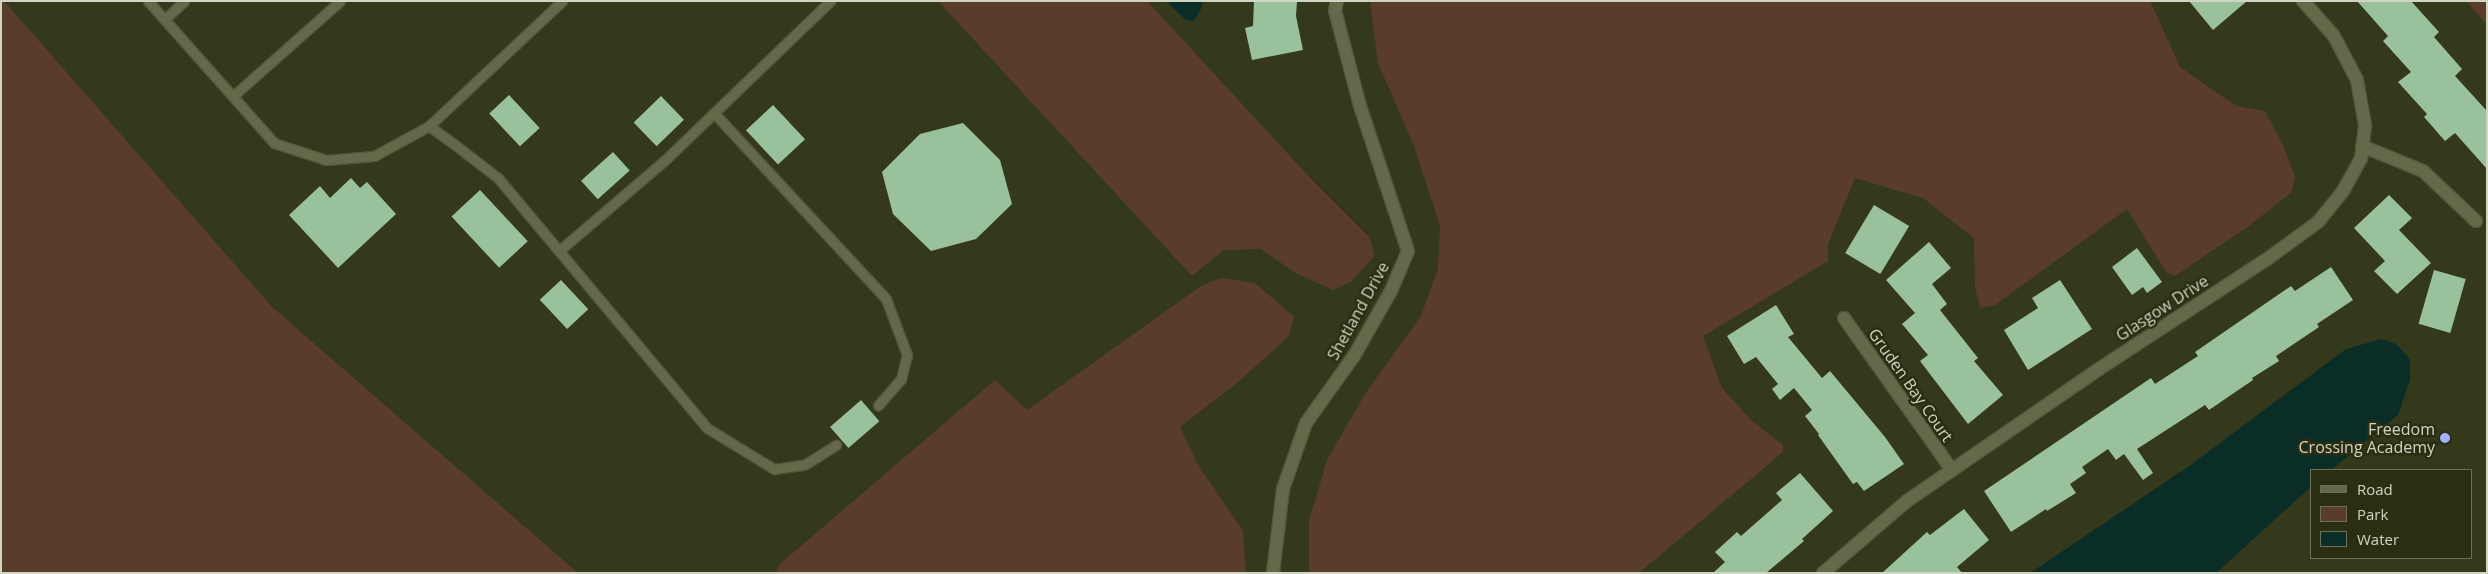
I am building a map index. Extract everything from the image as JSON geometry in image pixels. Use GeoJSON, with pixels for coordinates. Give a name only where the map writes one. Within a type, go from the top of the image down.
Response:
{"type":"FeatureCollection","features":[{"type":"Feature","properties":{"kind":"street","name":"Shetland Drive"},"geometry":{"type":"LineString","coordinates":[[1273,573],[1283,489],[1306,422],[1354,356],[1391,291],[1408,251],[1360,106],[1335,11],[1337,1]]}},
{"type":"Feature","properties":{"kind":"street","name":"Glasgow Drive"},"geometry":{"type":"LineString","coordinates":[[1823,573],[1908,501],[2099,369],[2270,257],[2318,222],[2344,191],[2360,159],[2365,125],[2357,80],[2334,36],[2303,1]]}},
{"type":"Feature","properties":{"kind":"street"},"geometry":{"type":"LineString","coordinates":[[2362,146],[2422,171],[2476,221]]}},
{"type":"Feature","properties":{"kind":"street","name":"Gruden Bay Court"},"geometry":{"type":"LineString","coordinates":[[1844,318],[1952,470]]}},
{"type":"Feature","properties":{"kind":"lane"},"geometry":{"type":"LineString","coordinates":[[148,1],[274,143],[326,160],[374,156],[429,126],[562,1]]}},
{"type":"Feature","properties":{"kind":"lane"},"geometry":{"type":"LineString","coordinates":[[165,19],[184,1]]}},
{"type":"Feature","properties":{"kind":"lane"},"geometry":{"type":"LineString","coordinates":[[233,96],[340,1]]}},
{"type":"Feature","properties":{"kind":"lane"},"geometry":{"type":"LineString","coordinates":[[560,250],[714,113],[830,1]]}},
{"type":"Feature","properties":{"kind":"lane"},"geometry":{"type":"LineString","coordinates":[[714,113],[886,299],[907,355],[901,379],[878,405]]}},
{"type":"Feature","properties":{"kind":"lane"},"geometry":{"type":"LineString","coordinates":[[429,126],[498,178],[707,428],[774,469],[804,465],[836,445]]}},
{"type":"Feature","properties":{"kind":"green space"},"geometry":{"type":"Polygon","coordinates":[[[1,1],[4,1],[272,307],[578,573],[1,573],[1,1]]]}},
{"type":"Feature","properties":{"kind":"green space"},"geometry":{"type":"Polygon","coordinates":[[[938,1],[1147,1],[1312,180],[1370,238],[1374,256],[1352,281],[1333,290],[1294,272],[1261,249],[1224,250],[1192,276],[938,1]]]}},
{"type":"Feature","properties":{"kind":"green space"},"geometry":{"type":"Polygon","coordinates":[[[1370,1],[2150,1],[2180,67],[2236,106],[2265,111],[2283,145],[2295,177],[2292,192],[2250,225],[2175,276],[2166,272],[2127,209],[1995,305],[1980,308],[1975,287],[1974,238],[1923,198],[1855,178],[1828,244],[1828,261],[1703,336],[1722,388],[1751,420],[1783,445],[1783,452],[1639,573],[1309,573],[1309,521],[1327,460],[1365,394],[1421,316],[1438,269],[1440,226],[1414,146],[1378,63],[1370,1]]]}},
{"type":"Feature","properties":{"kind":"green space"},"geometry":{"type":"Polygon","coordinates":[[[2466,1],[2487,1],[2487,25],[2466,1]]]}},
{"type":"Feature","properties":{"kind":"green space"},"geometry":{"type":"Polygon","coordinates":[[[1221,278],[1255,283],[1294,317],[1289,336],[1237,383],[1180,427],[1198,465],[1243,531],[1246,573],[775,573],[780,564],[995,380],[1027,410],[1201,286],[1221,278]]]}},
{"type":"Feature","properties":{"kind":"water"},"geometry":{"type":"Polygon","coordinates":[[[1166,1],[1202,1],[1202,7],[1194,21],[1185,19],[1166,1]]]}},
{"type":"Feature","properties":{"kind":"water"},"geometry":{"type":"Polygon","coordinates":[[[2381,339],[2396,344],[2410,359],[2410,380],[2398,415],[2332,469],[2310,469],[2310,488],[2216,573],[2030,573],[2192,464],[2346,349],[2381,339]]]}},
{"type":"Feature","properties":{"kind":"building"},"geometry":{"type":"Polygon","coordinates":[[[1254,1],[1297,1],[1296,16],[1303,50],[1252,60],[1245,28],[1253,26],[1254,1]]]}},
{"type":"Feature","properties":{"kind":"building"},"geometry":{"type":"Polygon","coordinates":[[[2189,1],[2247,1],[2213,30],[2189,1]]]}},
{"type":"Feature","properties":{"kind":"building"},"geometry":{"type":"Polygon","coordinates":[[[2357,1],[2411,1],[2439,32],[2434,37],[2462,69],[2455,76],[2487,111],[2487,169],[2455,133],[2445,141],[2424,117],[2427,114],[2398,82],[2411,72],[2383,41],[2388,36],[2357,1]]]}},
{"type":"Feature","properties":{"kind":"building"},"geometry":{"type":"Polygon","coordinates":[[[509,95],[540,128],[520,146],[489,113],[509,95]]]}},
{"type":"Feature","properties":{"kind":"building"},"geometry":{"type":"Polygon","coordinates":[[[661,96],[684,120],[657,146],[634,122],[661,96]]]}},
{"type":"Feature","properties":{"kind":"building"},"geometry":{"type":"Polygon","coordinates":[[[773,105],[805,139],[778,165],[746,130],[773,105]]]}},
{"type":"Feature","properties":{"kind":"building"},"geometry":{"type":"Polygon","coordinates":[[[963,123],[1000,160],[1012,204],[976,239],[931,251],[893,214],[882,172],[920,134],[963,123]]]}},
{"type":"Feature","properties":{"kind":"building"},"geometry":{"type":"Polygon","coordinates":[[[613,152],[630,171],[598,199],[581,181],[613,152]]]}},
{"type":"Feature","properties":{"kind":"building"},"geometry":{"type":"Polygon","coordinates":[[[351,178],[360,188],[367,182],[396,214],[338,268],[289,215],[320,186],[330,198],[351,178]]]}},
{"type":"Feature","properties":{"kind":"building"},"geometry":{"type":"Polygon","coordinates":[[[480,190],[528,241],[499,268],[451,217],[480,190]]]}},
{"type":"Feature","properties":{"kind":"building"},"geometry":{"type":"Polygon","coordinates":[[[2389,195],[2412,218],[2399,230],[2431,263],[2397,294],[2374,271],[2385,261],[2354,228],[2389,195]]]}},
{"type":"Feature","properties":{"kind":"building"},"geometry":{"type":"Polygon","coordinates":[[[1874,205],[1909,226],[1880,274],[1845,253],[1874,205]]]}},
{"type":"Feature","properties":{"kind":"building"},"geometry":{"type":"Polygon","coordinates":[[[1929,242],[1951,268],[1932,284],[1947,304],[1940,310],[1978,358],[1974,361],[2003,395],[1968,424],[1920,361],[1928,355],[1902,324],[1915,313],[1886,280],[1929,242]]]}},
{"type":"Feature","properties":{"kind":"building"},"geometry":{"type":"Polygon","coordinates":[[[2137,248],[2162,282],[2147,293],[2143,287],[2132,295],[2112,267],[2137,248]]]}},
{"type":"Feature","properties":{"kind":"building"},"geometry":{"type":"Polygon","coordinates":[[[2331,267],[2353,300],[2317,324],[2319,327],[2276,356],[2279,361],[2252,378],[2253,380],[2209,410],[2205,405],[2137,449],[2153,473],[2143,480],[2124,454],[2116,460],[2108,449],[2082,467],[2086,473],[2070,484],[2076,493],[2047,511],[2046,509],[2011,532],[1984,491],[2151,378],[2155,384],[2198,356],[2195,352],[2291,286],[2295,291],[2331,267]]]}},
{"type":"Feature","properties":{"kind":"building"},"geometry":{"type":"Polygon","coordinates":[[[2434,270],[2466,279],[2450,333],[2419,324],[2434,270]]]}},
{"type":"Feature","properties":{"kind":"building"},"geometry":{"type":"Polygon","coordinates":[[[561,280],[588,309],[567,329],[540,300],[561,280]]]}},
{"type":"Feature","properties":{"kind":"building"},"geometry":{"type":"Polygon","coordinates":[[[2060,280],[2092,329],[2028,370],[2004,330],[2038,308],[2032,298],[2060,280]]]}},
{"type":"Feature","properties":{"kind":"building"},"geometry":{"type":"Polygon","coordinates":[[[1776,305],[1794,334],[1788,337],[1822,378],[1830,371],[1885,437],[1904,464],[1864,491],[1857,482],[1853,484],[1805,416],[1812,410],[1794,388],[1780,400],[1772,389],[1778,384],[1756,357],[1744,364],[1727,336],[1776,305]]]}},
{"type":"Feature","properties":{"kind":"building"},"geometry":{"type":"Polygon","coordinates":[[[861,400],[879,421],[848,448],[830,427],[861,400]]]}},
{"type":"Feature","properties":{"kind":"building"},"geometry":{"type":"Polygon","coordinates":[[[1800,473],[1833,511],[1802,539],[1804,541],[1766,573],[1713,573],[1725,562],[1715,552],[1737,532],[1741,536],[1782,500],[1776,493],[1800,473]]]}},
{"type":"Feature","properties":{"kind":"building"},"geometry":{"type":"Polygon","coordinates":[[[1964,509],[1989,540],[1957,567],[1962,573],[1882,573],[1927,532],[1930,535],[1964,509]]]}},
{"type":"Feature","properties":{"kind":"place","name":"Freedom Crossing Academy"},"geometry":{"type":"Point","coordinates":[2445,438]}}]}
